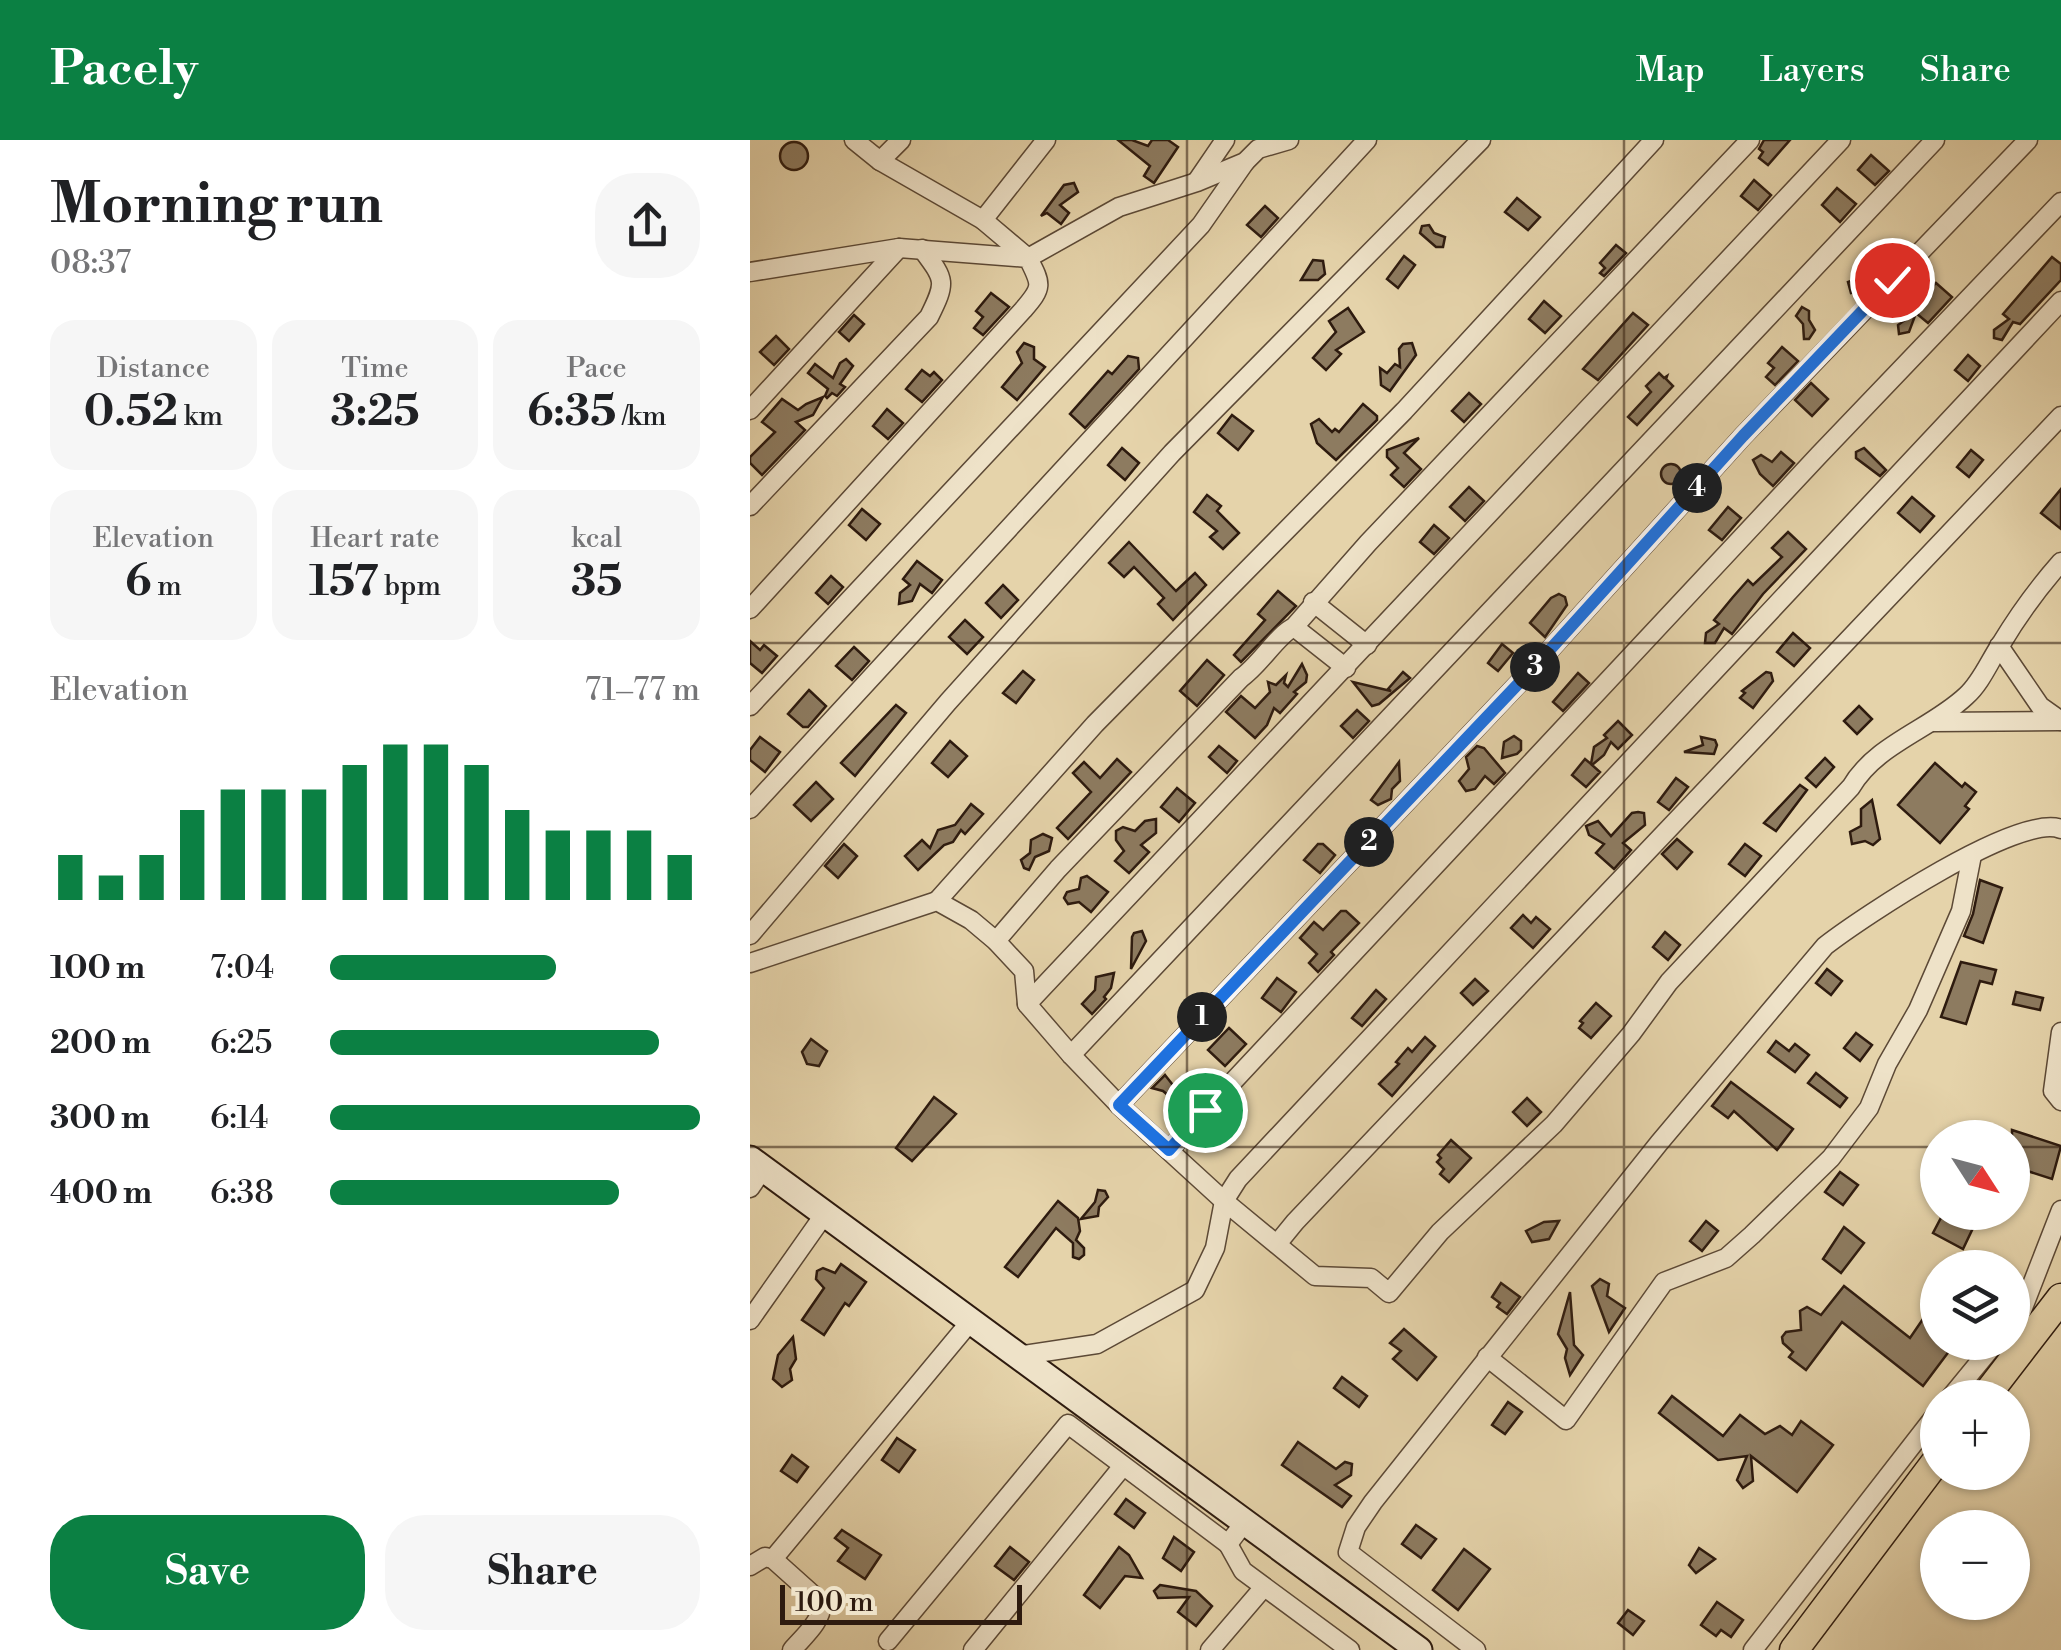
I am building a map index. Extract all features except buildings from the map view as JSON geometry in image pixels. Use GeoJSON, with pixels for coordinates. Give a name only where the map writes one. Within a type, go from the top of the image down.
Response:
{"type":"FeatureCollection","features":[{"type":"Feature","properties":{"kind":"highway"},"geometry":{"type":"LineString","coordinates":[[1997,1380],[2061,1298]]}},
{"type":"Feature","properties":{"kind":"highway"},"geometry":{"type":"LineString","coordinates":[[1794,1650],[1920,1482]]}},
{"type":"Feature","properties":{"kind":"main road"},"geometry":{"type":"LineString","coordinates":[[754,1172],[824,1214],[1419,1650]]}},
{"type":"Feature","properties":{"kind":"street"},"geometry":{"type":"LineString","coordinates":[[750,609],[1038,292],[1040,281],[1028,258],[984,220],[880,161],[854,140]]}},
{"type":"Feature","properties":{"kind":"street"},"geometry":{"type":"LineString","coordinates":[[880,161],[901,140]]}},
{"type":"Feature","properties":{"kind":"street"},"geometry":{"type":"LineString","coordinates":[[984,220],[1046,140]]}},
{"type":"Feature","properties":{"kind":"street"},"geometry":{"type":"LineString","coordinates":[[1197,182],[1225,140]]}},
{"type":"Feature","properties":{"kind":"street"},"geometry":{"type":"LineString","coordinates":[[750,706],[1202,226],[1245,162],[1258,149],[1290,140]]}},
{"type":"Feature","properties":{"kind":"street"},"geometry":{"type":"LineString","coordinates":[[750,809],[1367,140]]}},
{"type":"Feature","properties":{"kind":"street"},"geometry":{"type":"LineString","coordinates":[[750,934],[948,702],[1172,453],[1480,140]]}},
{"type":"Feature","properties":{"kind":"street"},"geometry":{"type":"LineString","coordinates":[[750,963],[937,901],[1095,724],[1404,411],[1654,140]]}},
{"type":"Feature","properties":{"kind":"street"},"geometry":{"type":"LineString","coordinates":[[996,940],[1058,869],[1240,678],[1267,656],[1286,630],[1294,626],[1750,140]]}},
{"type":"Feature","properties":{"kind":"street"},"geometry":{"type":"LineString","coordinates":[[1028,1004],[1841,140]]}},
{"type":"Feature","properties":{"kind":"street"},"geometry":{"type":"LineString","coordinates":[[1070,1055],[1935,140]]}},
{"type":"Feature","properties":{"kind":"street"},"geometry":{"type":"LineString","coordinates":[[1119,1105],[1537,664],[1743,436],[2028,140]]}},
{"type":"Feature","properties":{"kind":"street"},"geometry":{"type":"LineString","coordinates":[[754,274],[899,248],[1028,258],[1119,207],[1245,162]]}},
{"type":"Feature","properties":{"kind":"street"},"geometry":{"type":"LineString","coordinates":[[1169,1150],[2061,202]]}},
{"type":"Feature","properties":{"kind":"street"},"geometry":{"type":"LineString","coordinates":[[750,410],[899,248]]}},
{"type":"Feature","properties":{"kind":"street"},"geometry":{"type":"LineString","coordinates":[[750,506],[929,317],[943,289],[940,272],[922,249]]}},
{"type":"Feature","properties":{"kind":"street"},"geometry":{"type":"LineString","coordinates":[[1017,1356],[1097,1344],[1194,1290],[1215,1248],[1224,1201],[1238,1179],[2061,301]]}},
{"type":"Feature","properties":{"kind":"street"},"geometry":{"type":"LineString","coordinates":[[1277,1244],[2061,416]]}},
{"type":"Feature","properties":{"kind":"street"},"geometry":{"type":"LineString","coordinates":[[937,901],[996,940],[1024,971],[1028,1004],[1070,1055],[1224,1201],[1315,1276],[1371,1278],[1389,1293],[1440,1232],[1554,1124],[1632,1034],[1669,982],[1851,788],[1859,773],[1970,694],[2038,586],[2061,562]]}},
{"type":"Feature","properties":{"kind":"street"},"geometry":{"type":"LineString","coordinates":[[1313,602],[1367,646]]}},
{"type":"Feature","properties":{"kind":"street"},"geometry":{"type":"LineString","coordinates":[[1294,626],[1346,668]]}},
{"type":"Feature","properties":{"kind":"street"},"geometry":{"type":"LineString","coordinates":[[1999,646],[2040,706],[2060,721]]}},
{"type":"Feature","properties":{"kind":"street"},"geometry":{"type":"LineString","coordinates":[[1934,722],[2060,721]]}},
{"type":"Feature","properties":{"kind":"street"},"geometry":{"type":"LineString","coordinates":[[1476,1650],[1348,1552],[1356,1527],[1373,1502],[1659,1143],[1825,946],[1914,885],[1972,855],[2029,830],[2052,825],[2061,828]]}},
{"type":"Feature","properties":{"kind":"street"},"geometry":{"type":"LineString","coordinates":[[1487,1357],[1566,1420],[1664,1282],[1726,1258],[1831,1158],[1869,1108],[1887,1064],[1918,1010],[1960,911],[1972,855]]}},
{"type":"Feature","properties":{"kind":"street"},"geometry":{"type":"LineString","coordinates":[[2061,1032],[2053,1091],[2061,1101]]}},
{"type":"Feature","properties":{"kind":"street"},"geometry":{"type":"LineString","coordinates":[[2030,1286],[2061,1210]]}},
{"type":"Feature","properties":{"kind":"street"},"geometry":{"type":"LineString","coordinates":[[750,1320],[824,1214]]}},
{"type":"Feature","properties":{"kind":"street"},"geometry":{"type":"LineString","coordinates":[[773,1559],[970,1322]]}},
{"type":"Feature","properties":{"kind":"street"},"geometry":{"type":"LineString","coordinates":[[1965,1380],[1981,1360]]}},
{"type":"Feature","properties":{"kind":"street"},"geometry":{"type":"LineString","coordinates":[[888,1641],[1068,1424],[1228,1544],[1243,1571],[1350,1650]]}},
{"type":"Feature","properties":{"kind":"street"},"geometry":{"type":"LineString","coordinates":[[1754,1650],[1920,1433]]}},
{"type":"Feature","properties":{"kind":"street"},"geometry":{"type":"LineString","coordinates":[[1896,1462],[1920,1482]]}},
{"type":"Feature","properties":{"kind":"street"},"geometry":{"type":"LineString","coordinates":[[973,1650],[1123,1466]]}},
{"type":"Feature","properties":{"kind":"street"},"geometry":{"type":"LineString","coordinates":[[1228,1544],[1244,1523]]}},
{"type":"Feature","properties":{"kind":"street"},"geometry":{"type":"LineString","coordinates":[[750,1566],[765,1557],[773,1559],[821,1602],[818,1618],[792,1650]]}},
{"type":"Feature","properties":{"kind":"street"},"geometry":{"type":"LineString","coordinates":[[1810,1575],[1835,1595]]}},
{"type":"Feature","properties":{"kind":"street"},"geometry":{"type":"LineString","coordinates":[[1210,1650],[1264,1587]]}},
{"type":"Feature","properties":{"kind":"route"},"geometry":{"type":"LineString","coordinates":[[1205,1110],[1169,1150],[1119,1105],[1537,664],[1743,436],[1892,280]]}}]}
